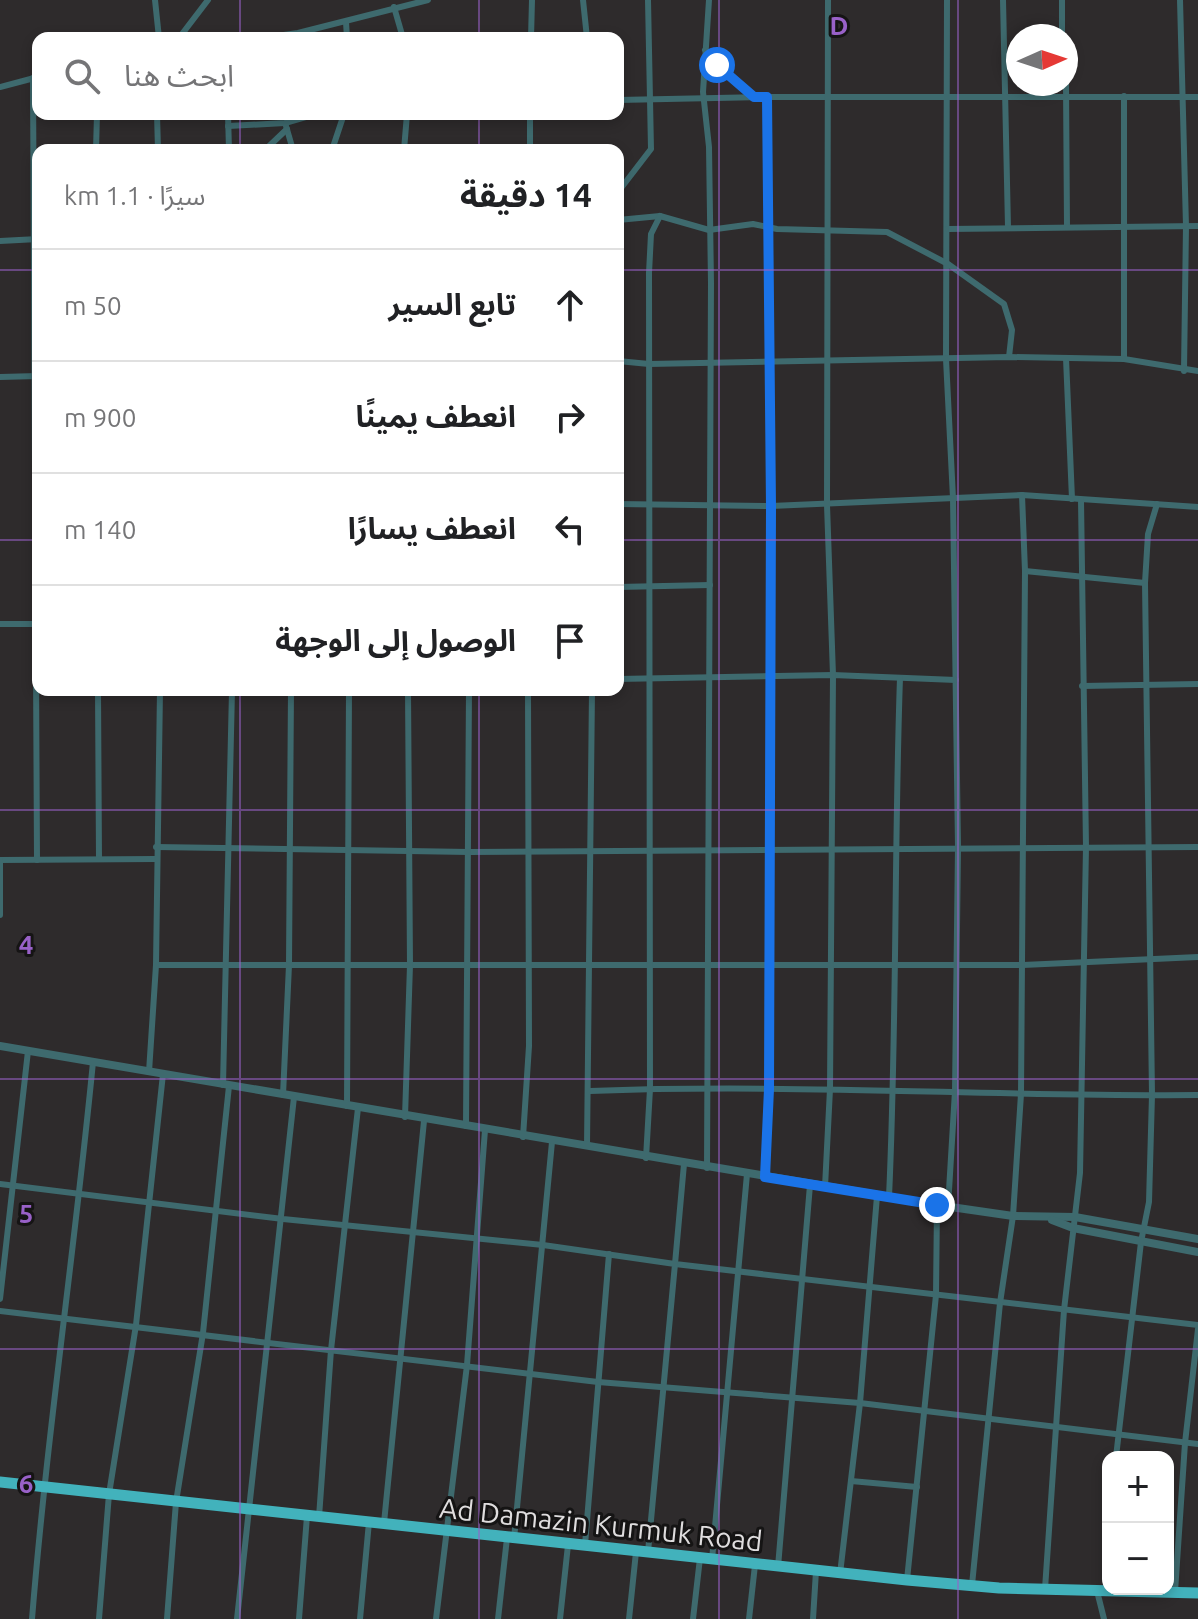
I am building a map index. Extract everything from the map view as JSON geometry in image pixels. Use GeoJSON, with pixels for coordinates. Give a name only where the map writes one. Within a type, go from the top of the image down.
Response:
{"type":"FeatureCollection","features":[{"type":"Feature","properties":{"kind":"highway","name":"Ad Damazin Kurmuk Road"},"geometry":{"type":"LineString","coordinates":[[0,1482],[840,1574],[972,1586],[1102,1591]]}},
{"type":"Feature","properties":{"kind":"highway","name":"Ad Damazin Kurmuk Road"},"geometry":{"type":"LineString","coordinates":[[1175,1593],[1198,1593]]}},
{"type":"Feature","properties":{"kind":"street"},"geometry":{"type":"LineString","coordinates":[[155,0],[158,32]]}},
{"type":"Feature","properties":{"kind":"street"},"geometry":{"type":"LineString","coordinates":[[184,32],[208,0]]}},
{"type":"Feature","properties":{"kind":"street"},"geometry":{"type":"LineString","coordinates":[[294,32],[346,22],[428,0]]}},
{"type":"Feature","properties":{"kind":"street"},"geometry":{"type":"LineString","coordinates":[[531,32],[532,0]]}},
{"type":"Feature","properties":{"kind":"street"},"geometry":{"type":"LineString","coordinates":[[583,0],[586,32]]}},
{"type":"Feature","properties":{"kind":"street"},"geometry":{"type":"LineString","coordinates":[[624,184],[651,149],[648,0]]}},
{"type":"Feature","properties":{"kind":"street"},"geometry":{"type":"LineString","coordinates":[[707,1168],[710,1089],[709,147],[703,101],[709,0]]}},
{"type":"Feature","properties":{"kind":"street"},"geometry":{"type":"LineString","coordinates":[[825,1187],[830,1089],[829,848],[833,675],[827,505],[828,0]]}},
{"type":"Feature","properties":{"kind":"street"},"geometry":{"type":"LineString","coordinates":[[947,0],[946,359],[953,498],[958,847],[955,1091],[948,1207]]}},
{"type":"Feature","properties":{"kind":"street"},"geometry":{"type":"LineString","coordinates":[[1003,0],[1007,34],[1008,227]]}},
{"type":"Feature","properties":{"kind":"street"},"geometry":{"type":"LineString","coordinates":[[1062,0],[1062,24]]}},
{"type":"Feature","properties":{"kind":"street"},"geometry":{"type":"LineString","coordinates":[[1180,0],[1186,226],[1184,371]]}},
{"type":"Feature","properties":{"kind":"street"},"geometry":{"type":"LineString","coordinates":[[394,7],[401,32]]}},
{"type":"Feature","properties":{"kind":"street"},"geometry":{"type":"LineString","coordinates":[[346,22],[347,32]]}},
{"type":"Feature","properties":{"kind":"street"},"geometry":{"type":"LineString","coordinates":[[705,50],[717,65],[754,97]]}},
{"type":"Feature","properties":{"kind":"street"},"geometry":{"type":"LineString","coordinates":[[0,87],[32,79]]}},
{"type":"Feature","properties":{"kind":"street"},"geometry":{"type":"LineString","coordinates":[[1124,96],[1124,359]]}},
{"type":"Feature","properties":{"kind":"street"},"geometry":{"type":"LineString","coordinates":[[624,100],[703,101],[754,97],[1198,97]]}},
{"type":"Feature","properties":{"kind":"street"},"geometry":{"type":"LineString","coordinates":[[765,1177],[769,1089],[771,506],[767,97]]}},
{"type":"Feature","properties":{"kind":"street"},"geometry":{"type":"LineString","coordinates":[[1067,97],[1067,227]]}},
{"type":"Feature","properties":{"kind":"street"},"geometry":{"type":"LineString","coordinates":[[35,144],[36,120]]}},
{"type":"Feature","properties":{"kind":"street"},"geometry":{"type":"LineString","coordinates":[[96,144],[97,120]]}},
{"type":"Feature","properties":{"kind":"street"},"geometry":{"type":"LineString","coordinates":[[157,120],[158,144]]}},
{"type":"Feature","properties":{"kind":"street"},"geometry":{"type":"LineString","coordinates":[[228,120],[229,144]]}},
{"type":"Feature","properties":{"kind":"street"},"geometry":{"type":"LineString","coordinates":[[228,126],[286,126],[301,120]]}},
{"type":"Feature","properties":{"kind":"street"},"geometry":{"type":"LineString","coordinates":[[334,144],[342,120]]}},
{"type":"Feature","properties":{"kind":"street"},"geometry":{"type":"LineString","coordinates":[[404,144],[406,120]]}},
{"type":"Feature","properties":{"kind":"street"},"geometry":{"type":"LineString","coordinates":[[530,120],[530,144]]}},
{"type":"Feature","properties":{"kind":"street"},"geometry":{"type":"LineString","coordinates":[[270,144],[286,126]]}},
{"type":"Feature","properties":{"kind":"street"},"geometry":{"type":"LineString","coordinates":[[286,126],[291,144]]}},
{"type":"Feature","properties":{"kind":"street"},"geometry":{"type":"LineString","coordinates":[[646,1158],[650,1089],[649,364],[651,234],[660,216]]}},
{"type":"Feature","properties":{"kind":"street"},"geometry":{"type":"LineString","coordinates":[[624,219],[660,216],[709,230],[753,224],[887,232],[948,264],[1004,304],[1012,330],[1009,357]]}},
{"type":"Feature","properties":{"kind":"street"},"geometry":{"type":"LineString","coordinates":[[948,229],[1198,226]]}},
{"type":"Feature","properties":{"kind":"street"},"geometry":{"type":"LineString","coordinates":[[0,241],[32,239]]}},
{"type":"Feature","properties":{"kind":"street"},"geometry":{"type":"LineString","coordinates":[[624,362],[770,363],[1009,357],[1124,359],[1198,371]]}},
{"type":"Feature","properties":{"kind":"street"},"geometry":{"type":"LineString","coordinates":[[1066,358],[1072,499]]}},
{"type":"Feature","properties":{"kind":"street"},"geometry":{"type":"LineString","coordinates":[[0,377],[32,376]]}},
{"type":"Feature","properties":{"kind":"street"},"geometry":{"type":"LineString","coordinates":[[972,1586],[1000,1303],[1013,1216],[1021,1094],[1025,571],[1022,495]]}},
{"type":"Feature","properties":{"kind":"street"},"geometry":{"type":"LineString","coordinates":[[624,504],[827,505],[1022,495],[1198,507]]}},
{"type":"Feature","properties":{"kind":"street"},"geometry":{"type":"LineString","coordinates":[[1045,1589],[1082,1096],[1086,847],[1081,500]]}},
{"type":"Feature","properties":{"kind":"street"},"geometry":{"type":"LineString","coordinates":[[1117,1451],[1141,1242],[1146,1230],[1152,1095],[1145,583],[1148,534],[1157,504]]}},
{"type":"Feature","properties":{"kind":"street"},"geometry":{"type":"LineString","coordinates":[[1025,571],[1145,583]]}},
{"type":"Feature","properties":{"kind":"street"},"geometry":{"type":"LineString","coordinates":[[624,587],[710,585]]}},
{"type":"Feature","properties":{"kind":"street"},"geometry":{"type":"LineString","coordinates":[[0,624],[32,624]]}},
{"type":"Feature","properties":{"kind":"street"},"geometry":{"type":"LineString","coordinates":[[624,679],[833,675],[956,680]]}},
{"type":"Feature","properties":{"kind":"street"},"geometry":{"type":"LineString","coordinates":[[889,1197],[894,1090],[894,847],[900,678]]}},
{"type":"Feature","properties":{"kind":"street"},"geometry":{"type":"LineString","coordinates":[[1082,686],[1198,684]]}},
{"type":"Feature","properties":{"kind":"street"},"geometry":{"type":"LineString","coordinates":[[36,696],[37,860]]}},
{"type":"Feature","properties":{"kind":"street"},"geometry":{"type":"LineString","coordinates":[[98,696],[99,859]]}},
{"type":"Feature","properties":{"kind":"street"},"geometry":{"type":"LineString","coordinates":[[149,1072],[156,965],[160,696]]}},
{"type":"Feature","properties":{"kind":"street"},"geometry":{"type":"LineString","coordinates":[[167,1619],[176,1502],[203,1333],[218,1211],[226,1085],[232,696]]}},
{"type":"Feature","properties":{"kind":"street"},"geometry":{"type":"LineString","coordinates":[[283,1095],[289,965],[291,696]]}},
{"type":"Feature","properties":{"kind":"street"},"geometry":{"type":"LineString","coordinates":[[347,1106],[349,696]]}},
{"type":"Feature","properties":{"kind":"street"},"geometry":{"type":"LineString","coordinates":[[405,1117],[410,965],[408,696]]}},
{"type":"Feature","properties":{"kind":"street"},"geometry":{"type":"LineString","coordinates":[[465,1127],[469,964],[469,696]]}},
{"type":"Feature","properties":{"kind":"street"},"geometry":{"type":"LineString","coordinates":[[523,1137],[529,1086],[528,696]]}},
{"type":"Feature","properties":{"kind":"street"},"geometry":{"type":"LineString","coordinates":[[586,1148],[590,1091],[592,696]]}},
{"type":"Feature","properties":{"kind":"street"},"geometry":{"type":"LineString","coordinates":[[156,847],[469,852],[1198,847]]}},
{"type":"Feature","properties":{"kind":"street"},"geometry":{"type":"LineString","coordinates":[[0,915],[0,860],[156,859]]}},
{"type":"Feature","properties":{"kind":"street"},"geometry":{"type":"LineString","coordinates":[[156,965],[1023,965],[1198,957]]}},
{"type":"Feature","properties":{"kind":"street"},"geometry":{"type":"LineString","coordinates":[[0,1046],[424,1121],[877,1196],[1013,1216],[1075,1217],[1198,1239]]}},
{"type":"Feature","properties":{"kind":"street"},"geometry":{"type":"LineString","coordinates":[[0,1299],[28,1051]]}},
{"type":"Feature","properties":{"kind":"street"},"geometry":{"type":"LineString","coordinates":[[32,1619],[43,1487],[66,1318],[93,1062]]}},
{"type":"Feature","properties":{"kind":"street"},"geometry":{"type":"LineString","coordinates":[[99,1619],[109,1494],[136,1325],[163,1074]]}},
{"type":"Feature","properties":{"kind":"street"},"geometry":{"type":"LineString","coordinates":[[590,1091],[830,1089],[1082,1096],[1198,1095]]}},
{"type":"Feature","properties":{"kind":"street"},"geometry":{"type":"LineString","coordinates":[[237,1619],[294,1097]]}},
{"type":"Feature","properties":{"kind":"street"},"geometry":{"type":"LineString","coordinates":[[299,1619],[347,1226],[358,1108]]}},
{"type":"Feature","properties":{"kind":"street"},"geometry":{"type":"LineString","coordinates":[[384,1524],[424,1121]]}},
{"type":"Feature","properties":{"kind":"street"},"geometry":{"type":"LineString","coordinates":[[436,1619],[467,1365],[485,1130]]}},
{"type":"Feature","properties":{"kind":"street"},"geometry":{"type":"LineString","coordinates":[[498,1619],[532,1373],[552,1142]]}},
{"type":"Feature","properties":{"kind":"street"},"geometry":{"type":"LineString","coordinates":[[629,1619],[642,1552],[684,1164]]}},
{"type":"Feature","properties":{"kind":"street"},"geometry":{"type":"LineString","coordinates":[[693,1619],[706,1559],[728,1393],[741,1272],[747,1174]]}},
{"type":"Feature","properties":{"kind":"street"},"geometry":{"type":"LineString","coordinates":[[0,1184],[283,1219],[543,1245],[675,1264],[1198,1327],[1185,1443],[1175,1593]]}},
{"type":"Feature","properties":{"kind":"street"},"geometry":{"type":"LineString","coordinates":[[778,1567],[810,1185]]}},
{"type":"Feature","properties":{"kind":"street"},"geometry":{"type":"LineString","coordinates":[[840,1574],[860,1403],[877,1196]]}},
{"type":"Feature","properties":{"kind":"street"},"geometry":{"type":"LineString","coordinates":[[907,1580],[936,1295],[937,1205]]}},
{"type":"Feature","properties":{"kind":"street"},"geometry":{"type":"LineString","coordinates":[[1048,1218],[1073,1228],[1198,1252]]}},
{"type":"Feature","properties":{"kind":"street"},"geometry":{"type":"LineString","coordinates":[[585,1546],[609,1254]]}},
{"type":"Feature","properties":{"kind":"street"},"geometry":{"type":"LineString","coordinates":[[0,1311],[598,1382],[860,1403],[1198,1444]]}},
{"type":"Feature","properties":{"kind":"street"},"geometry":{"type":"LineString","coordinates":[[851,1481],[917,1487]]}},
{"type":"Feature","properties":{"kind":"street"},"geometry":{"type":"LineString","coordinates":[[360,1619],[369,1522]]}},
{"type":"Feature","properties":{"kind":"street"},"geometry":{"type":"LineString","coordinates":[[560,1619],[568,1545]]}},
{"type":"Feature","properties":{"kind":"street"},"geometry":{"type":"LineString","coordinates":[[749,1619],[755,1565]]}},
{"type":"Feature","properties":{"kind":"street"},"geometry":{"type":"LineString","coordinates":[[813,1619],[816,1571]]}},
{"type":"Feature","properties":{"kind":"street"},"geometry":{"type":"LineString","coordinates":[[1102,1595],[1104,1619]]}},
{"type":"Feature","properties":{"kind":"route"},"geometry":{"type":"LineString","coordinates":[[717,65],[754,97],[767,97],[771,506],[769,1089],[765,1177],[937,1205]]}}]}
